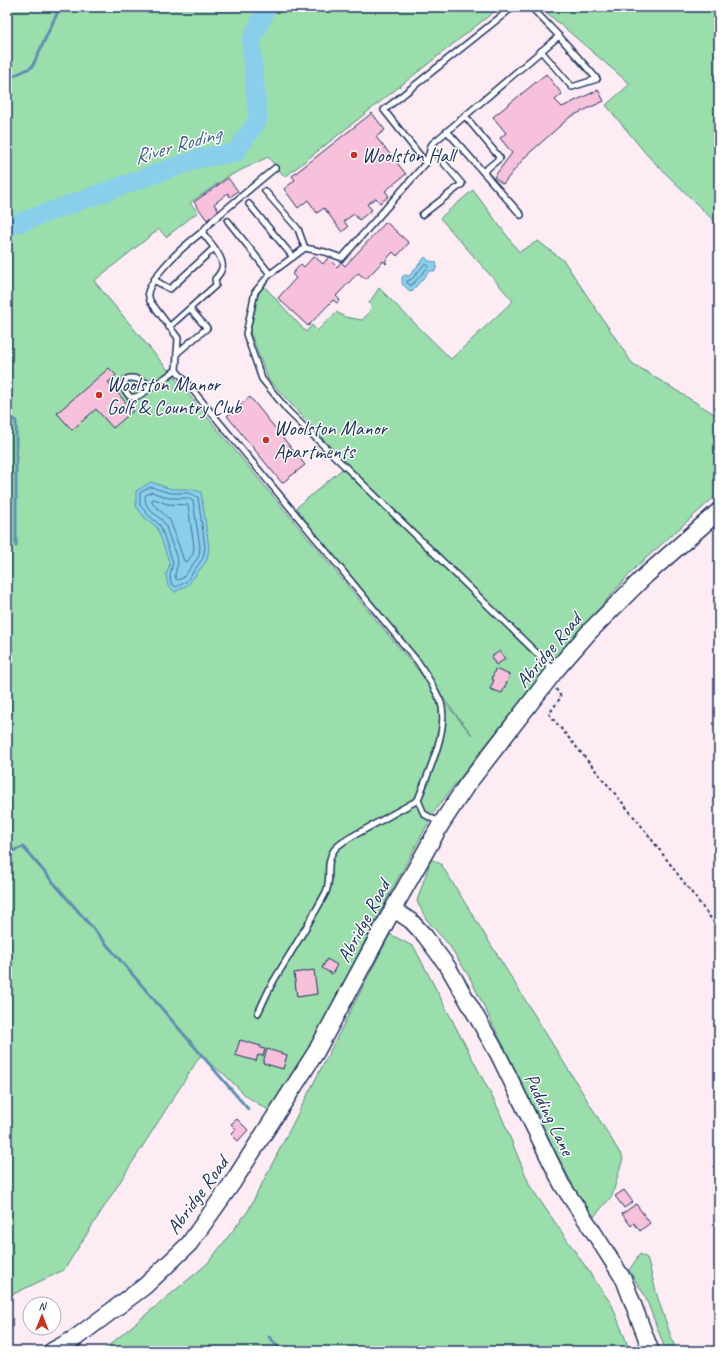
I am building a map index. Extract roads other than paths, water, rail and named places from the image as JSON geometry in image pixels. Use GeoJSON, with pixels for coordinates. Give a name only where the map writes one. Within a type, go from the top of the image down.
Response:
{"type":"FeatureCollection","features":[{"type":"Feature","properties":{"kind":"main road","name":"Abridge Road"},"geometry":{"type":"LineString","coordinates":[[52,1351],[74,1339],[145,1286],[189,1244],[241,1170],[316,1052],[393,909],[441,824],[466,786],[552,675],[590,631],[645,576],[719,511]]}},
{"type":"Feature","properties":{"kind":"street","name":"Pudding Lane"},"geometry":{"type":"LineString","coordinates":[[393,909],[411,921],[425,936],[448,967],[498,1054],[562,1185],[624,1280],[651,1351]]}},
{"type":"Feature","properties":{"kind":"lane"},"geometry":{"type":"LineString","coordinates":[[426,163],[384,110],[513,7]]}},
{"type":"Feature","properties":{"kind":"lane"},"geometry":{"type":"LineString","coordinates":[[531,7],[597,79],[572,87],[541,51]]}},
{"type":"Feature","properties":{"kind":"lane"},"geometry":{"type":"LineString","coordinates":[[552,675],[288,412],[262,379],[246,334],[255,292],[270,274],[305,248],[325,252],[342,258],[426,163],[432,144],[559,36]]}},
{"type":"Feature","properties":{"kind":"lane"},"geometry":{"type":"LineString","coordinates":[[465,116],[500,158],[483,172]]}},
{"type":"Feature","properties":{"kind":"lane"},"geometry":{"type":"LineString","coordinates":[[447,131],[521,215]]}},
{"type":"Feature","properties":{"kind":"lane"},"geometry":{"type":"LineString","coordinates":[[422,215],[462,184],[430,147]]}},
{"type":"Feature","properties":{"kind":"lane"},"geometry":{"type":"LineString","coordinates":[[258,1013],[275,979],[326,893],[328,887],[329,861],[334,850],[340,844],[355,835],[418,800],[442,734],[444,716],[440,701],[434,688],[418,662],[176,370],[178,338],[150,301],[148,292],[154,280],[186,245],[202,232],[213,220],[275,168]]}},
{"type":"Feature","properties":{"kind":"lane"},"geometry":{"type":"LineString","coordinates":[[265,190],[298,229],[305,248]]}},
{"type":"Feature","properties":{"kind":"lane"},"geometry":{"type":"LineString","coordinates":[[249,204],[293,257]]}},
{"type":"Feature","properties":{"kind":"lane"},"geometry":{"type":"LineString","coordinates":[[228,221],[270,274]]}},
{"type":"Feature","properties":{"kind":"lane"},"geometry":{"type":"LineString","coordinates":[[170,327],[216,285],[215,279],[222,269],[223,263],[220,256],[202,232]]}},
{"type":"Feature","properties":{"kind":"lane"},"geometry":{"type":"LineString","coordinates":[[154,280],[170,289],[214,248]]}},
{"type":"Feature","properties":{"kind":"lane"},"geometry":{"type":"LineString","coordinates":[[177,353],[207,328],[190,309]]}},
{"type":"Feature","properties":{"kind":"lane"},"geometry":{"type":"LineString","coordinates":[[152,386],[136,378],[131,378],[124,383],[128,396],[136,397],[176,370]]}},
{"type":"Feature","properties":{"kind":"lane"},"geometry":{"type":"LineString","coordinates":[[418,800],[424,814],[441,824]]}},
{"type":"Feature","properties":{"kind":"water"},"geometry":{"type":"Polygon","coordinates":[[[425,257],[429,261],[436,262],[437,266],[435,271],[430,271],[411,292],[402,284],[402,277],[405,275],[409,276],[425,257]]]}},
{"type":"Feature","properties":{"kind":"water"},"geometry":{"type":"Polygon","coordinates":[[[151,482],[171,489],[189,489],[201,492],[209,547],[207,560],[188,585],[175,592],[168,586],[166,574],[170,564],[157,527],[145,518],[136,506],[136,491],[151,482]]]}},
{"type":"Feature","properties":{"kind":"waterway"},"geometry":{"type":"LineString","coordinates":[[7,79],[32,67],[60,7]]}},
{"type":"Feature","properties":{"kind":"waterway","name":"River Roding"},"geometry":{"type":"LineString","coordinates":[[7,227],[200,158],[235,153],[258,120],[251,41],[267,7]]}},
{"type":"Feature","properties":{"kind":"waterway"},"geometry":{"type":"LineString","coordinates":[[7,413],[16,421],[16,546]]}},
{"type":"Feature","properties":{"kind":"waterway"},"geometry":{"type":"LineString","coordinates":[[7,853],[23,847],[248,1109]]}},
{"type":"Feature","properties":{"kind":"waterway"},"geometry":{"type":"LineString","coordinates":[[269,1337],[282,1351]]}},
{"type":"Feature","properties":{"kind":"place","name":"Woolston Hall"},"geometry":{"type":"Point","coordinates":[354,155]}},
{"type":"Feature","properties":{"kind":"place","name":"Woolston Manor Golf & Country Club"},"geometry":{"type":"Point","coordinates":[99,395]}},
{"type":"Feature","properties":{"kind":"place","name":"Woolston Manor Apartments"},"geometry":{"type":"Point","coordinates":[266,440]}}]}
